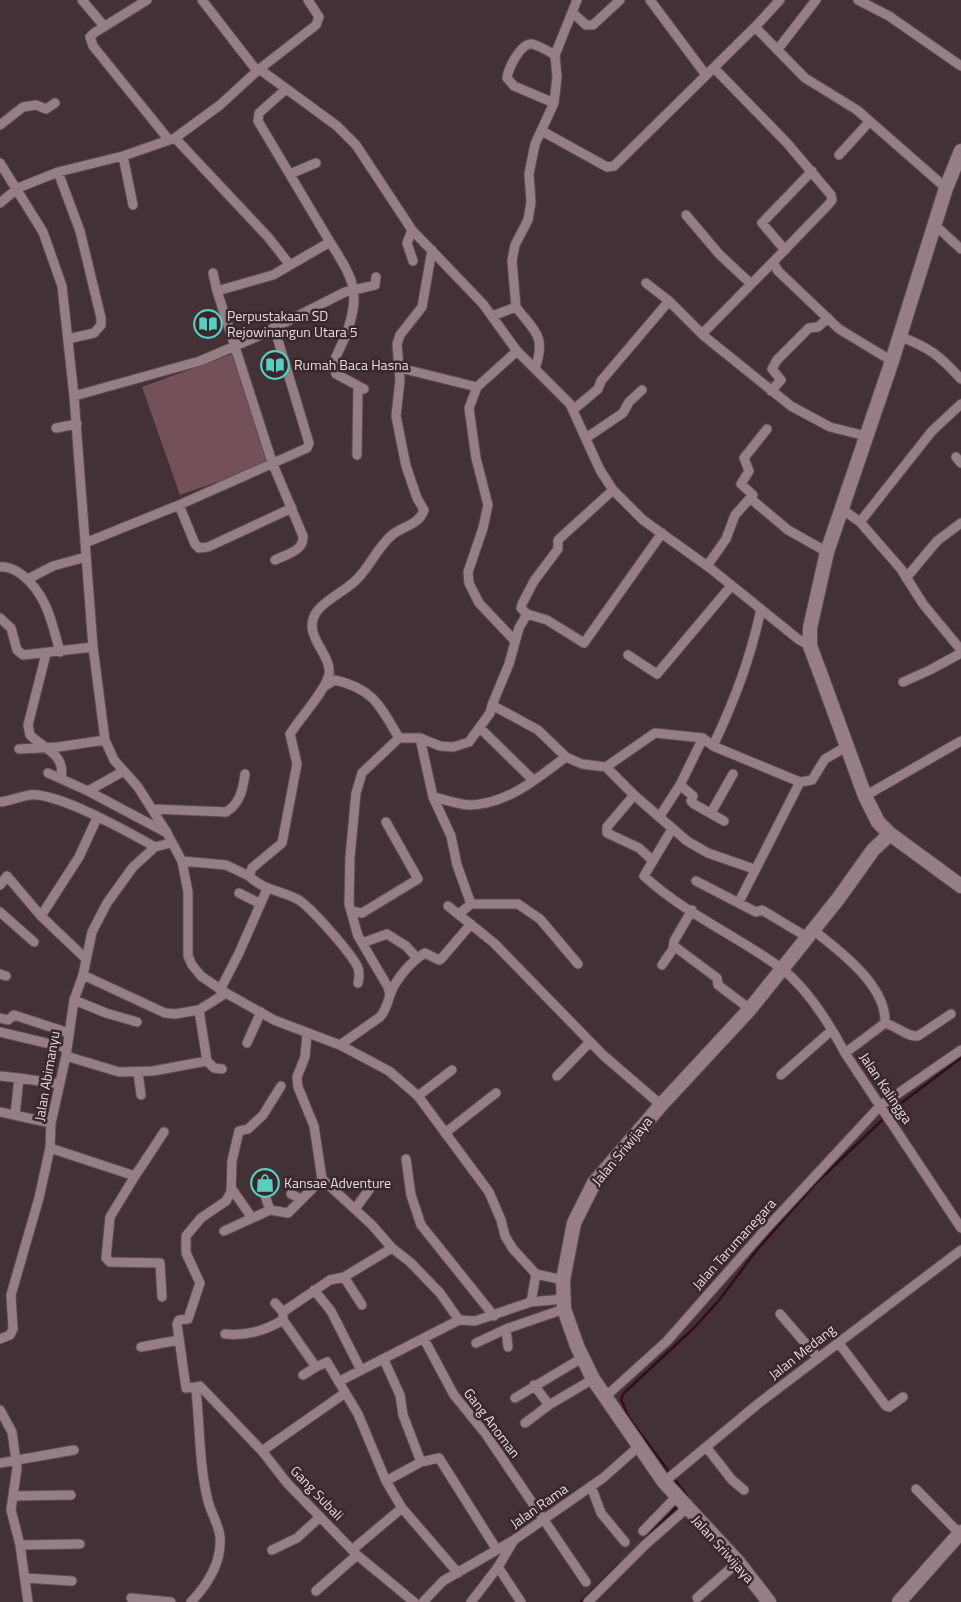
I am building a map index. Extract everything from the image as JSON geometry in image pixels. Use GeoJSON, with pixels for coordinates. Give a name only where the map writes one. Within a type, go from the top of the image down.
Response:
{"type":"FeatureCollection","features":[{"type":"Feature","properties":{"kind":"main road"},"geometry":{"type":"LineString","coordinates":[[961,152],[946,188],[936,226],[892,361],[826,552],[810,628],[810,646],[846,747],[865,796],[878,822],[890,834],[961,886]]}},
{"type":"Feature","properties":{"kind":"main road","name":"Jalan Sriwijaya"},"geometry":{"type":"LineString","coordinates":[[769,1602],[738,1562],[664,1482],[638,1447],[593,1379],[582,1358],[563,1304],[560,1280],[574,1223],[594,1183],[660,1105],[750,1009],[810,934],[873,850],[890,834]]}},
{"type":"Feature","properties":{"kind":"main road"},"geometry":{"type":"LineString","coordinates":[[899,1602],[960,1533]]}},
{"type":"Feature","properties":{"kind":"street"},"geometry":{"type":"LineString","coordinates":[[82,0],[104,26]]}},
{"type":"Feature","properties":{"kind":"street"},"geometry":{"type":"LineString","coordinates":[[147,0],[90,35],[93,46],[172,139],[268,236],[290,266]]}},
{"type":"Feature","properties":{"kind":"street"},"geometry":{"type":"LineString","coordinates":[[202,0],[257,71],[262,71],[285,90],[337,126],[356,145],[412,230],[483,304],[517,350],[570,404],[600,470],[613,490],[643,520],[707,566],[810,646]]}},
{"type":"Feature","properties":{"kind":"street"},"geometry":{"type":"LineString","coordinates":[[0,203],[18,188],[58,172],[123,156],[172,139],[220,105],[257,71],[316,25],[319,17],[308,0]]}},
{"type":"Feature","properties":{"kind":"street"},"geometry":{"type":"LineString","coordinates":[[535,369],[542,350],[540,343],[516,307],[512,261],[516,245],[528,220],[531,202],[529,174],[535,144],[544,132],[554,103],[557,77],[555,54],[577,0]]}},
{"type":"Feature","properties":{"kind":"street"},"geometry":{"type":"LineString","coordinates":[[572,12],[586,25],[593,25],[620,0]]}},
{"type":"Feature","properties":{"kind":"street"},"geometry":{"type":"LineString","coordinates":[[650,0],[706,75]]}},
{"type":"Feature","properties":{"kind":"street"},"geometry":{"type":"LineString","coordinates":[[544,132],[607,167],[614,166],[780,0]]}},
{"type":"Feature","properties":{"kind":"street"},"geometry":{"type":"LineString","coordinates":[[778,49],[816,0]]}},
{"type":"Feature","properties":{"kind":"street"},"geometry":{"type":"LineString","coordinates":[[858,0],[889,16],[961,66]]}},
{"type":"Feature","properties":{"kind":"street"},"geometry":{"type":"LineString","coordinates":[[755,27],[805,78],[870,121],[946,188]]}},
{"type":"Feature","properties":{"kind":"street"},"geometry":{"type":"LineString","coordinates":[[554,103],[514,86],[507,78],[507,72],[520,51],[528,45],[532,44],[555,54]]}},
{"type":"Feature","properties":{"kind":"street"},"geometry":{"type":"LineString","coordinates":[[702,334],[832,200],[831,195],[812,171],[714,68]]}},
{"type":"Feature","properties":{"kind":"street"},"geometry":{"type":"LineString","coordinates":[[285,90],[257,117],[346,269],[354,290],[356,298],[354,310],[333,366],[336,374],[361,387],[357,455]]}},
{"type":"Feature","properties":{"kind":"street"},"geometry":{"type":"LineString","coordinates":[[0,124],[23,107],[36,105],[46,109],[55,103]]}},
{"type":"Feature","properties":{"kind":"street"},"geometry":{"type":"LineString","coordinates":[[839,155],[870,121]]}},
{"type":"Feature","properties":{"kind":"street"},"geometry":{"type":"LineString","coordinates":[[123,156],[133,206]]}},
{"type":"Feature","properties":{"kind":"street"},"geometry":{"type":"LineString","coordinates":[[0,163],[34,215],[53,258],[62,286],[77,424],[93,647],[105,740],[122,772],[138,787],[153,809],[182,861],[189,899],[188,956],[192,965],[202,976],[223,992],[267,1016],[307,1034],[340,1045],[380,1065],[418,1096],[488,1192],[501,1220],[505,1236],[513,1249],[536,1274],[560,1280]]}},
{"type":"Feature","properties":{"kind":"street"},"geometry":{"type":"LineString","coordinates":[[290,174],[316,163]]}},
{"type":"Feature","properties":{"kind":"street"},"geometry":{"type":"LineString","coordinates":[[785,250],[762,223],[812,171]]}},
{"type":"Feature","properties":{"kind":"street"},"geometry":{"type":"LineString","coordinates":[[58,172],[80,231],[102,324],[94,332],[68,339]]}},
{"type":"Feature","properties":{"kind":"street"},"geometry":{"type":"LineString","coordinates":[[686,215],[719,254],[751,284]]}},
{"type":"Feature","properties":{"kind":"street"},"geometry":{"type":"LineString","coordinates":[[936,226],[961,249]]}},
{"type":"Feature","properties":{"kind":"street"},"geometry":{"type":"LineString","coordinates":[[412,230],[406,243],[413,261]]}},
{"type":"Feature","properties":{"kind":"street"},"geometry":{"type":"LineString","coordinates":[[218,291],[273,275],[330,242]]}},
{"type":"Feature","properties":{"kind":"street"},"geometry":{"type":"LineString","coordinates":[[249,876],[252,868],[282,843],[297,764],[290,734],[325,686],[329,673],[327,660],[316,644],[313,620],[318,611],[360,577],[391,536],[401,528],[412,525],[422,517],[424,510],[416,498],[406,466],[396,416],[400,368],[397,344],[400,335],[422,307],[432,250]]}},
{"type":"Feature","properties":{"kind":"street"},"geometry":{"type":"LineString","coordinates":[[773,262],[782,277],[840,329],[892,361]]}},
{"type":"Feature","properties":{"kind":"street"},"geometry":{"type":"LineString","coordinates":[[213,273],[272,462],[292,508],[304,543],[300,548],[275,560]]}},
{"type":"Feature","properties":{"kind":"street"},"geometry":{"type":"LineString","coordinates":[[74,396],[200,361],[345,292],[375,285],[376,277]]}},
{"type":"Feature","properties":{"kind":"street"},"geometry":{"type":"LineString","coordinates":[[646,283],[669,301],[702,334],[790,406],[830,427],[866,436]]}},
{"type":"Feature","properties":{"kind":"street"},"geometry":{"type":"LineString","coordinates":[[573,410],[598,389],[601,380],[669,301]]}},
{"type":"Feature","properties":{"kind":"street"},"geometry":{"type":"LineString","coordinates":[[492,316],[516,307]]}},
{"type":"Feature","properties":{"kind":"street"},"geometry":{"type":"LineString","coordinates":[[771,392],[781,380],[772,369],[776,360],[809,328],[818,327],[828,318]]}},
{"type":"Feature","properties":{"kind":"street"},"geometry":{"type":"LineString","coordinates":[[85,543],[179,505],[307,448],[309,443],[274,327]]}},
{"type":"Feature","properties":{"kind":"street"},"geometry":{"type":"LineString","coordinates":[[899,336],[928,347],[944,359],[961,379]]}},
{"type":"Feature","properties":{"kind":"street"},"geometry":{"type":"LineString","coordinates":[[515,641],[479,603],[468,584],[470,562],[488,505],[476,458],[469,408],[477,387],[517,350]]}},
{"type":"Feature","properties":{"kind":"street"},"geometry":{"type":"LineString","coordinates":[[400,368],[477,387]]}},
{"type":"Feature","properties":{"kind":"street"},"geometry":{"type":"LineString","coordinates":[[586,438],[623,413],[629,402],[642,390]]}},
{"type":"Feature","properties":{"kind":"street"},"geometry":{"type":"LineString","coordinates":[[860,522],[932,431],[961,404]]}},
{"type":"Feature","properties":{"kind":"street"},"geometry":{"type":"LineString","coordinates":[[56,428],[77,424]]}},
{"type":"Feature","properties":{"kind":"street"},"geometry":{"type":"LineString","coordinates":[[707,566],[726,539],[734,515],[753,495],[740,482],[749,471],[744,458],[767,429]]}},
{"type":"Feature","properties":{"kind":"street"},"geometry":{"type":"LineString","coordinates":[[613,490],[558,540],[558,549],[534,581],[522,604],[521,608],[527,614],[554,623],[584,643],[662,533]]}},
{"type":"Feature","properties":{"kind":"street"},"geometry":{"type":"LineString","coordinates":[[751,499],[788,530],[826,552]]}},
{"type":"Feature","properties":{"kind":"street"},"geometry":{"type":"LineString","coordinates":[[179,505],[195,544],[199,548],[208,547],[292,508]]}},
{"type":"Feature","properties":{"kind":"street"},"geometry":{"type":"LineString","coordinates":[[842,509],[860,522],[901,568],[922,604],[961,652],[930,670],[903,682]]}},
{"type":"Feature","properties":{"kind":"street"},"geometry":{"type":"LineString","coordinates":[[906,578],[937,541],[961,523]]}},
{"type":"Feature","properties":{"kind":"street"},"geometry":{"type":"LineString","coordinates":[[28,579],[53,566],[86,557]]}},
{"type":"Feature","properties":{"kind":"street"},"geometry":{"type":"LineString","coordinates":[[0,567],[15,570],[28,579],[45,600],[60,652]]}},
{"type":"Feature","properties":{"kind":"street"},"geometry":{"type":"LineString","coordinates":[[628,655],[657,674],[731,586]]}},
{"type":"Feature","properties":{"kind":"street"},"geometry":{"type":"LineString","coordinates":[[713,746],[733,705],[752,651],[761,609]]}},
{"type":"Feature","properties":{"kind":"street"},"geometry":{"type":"LineString","coordinates":[[390,995],[388,987],[362,943],[351,911],[350,857],[356,793],[362,773],[399,738],[420,738],[440,746],[453,746],[469,742],[490,712],[509,664],[515,641],[527,614]]}},
{"type":"Feature","properties":{"kind":"street"},"geometry":{"type":"LineString","coordinates":[[0,618],[11,628],[20,654],[29,656],[93,647]]}},
{"type":"Feature","properties":{"kind":"street"},"geometry":{"type":"LineString","coordinates":[[46,654],[28,724],[30,734],[62,764],[61,779]]}},
{"type":"Feature","properties":{"kind":"street"},"geometry":{"type":"LineString","coordinates":[[325,686],[335,680],[356,685],[375,699],[399,738]]}},
{"type":"Feature","properties":{"kind":"street"},"geometry":{"type":"LineString","coordinates":[[492,705],[538,730],[566,757],[582,764],[606,767],[672,829],[708,853],[754,869]]}},
{"type":"Feature","properties":{"kind":"street"},"geometry":{"type":"LineString","coordinates":[[480,728],[533,780]]}},
{"type":"Feature","properties":{"kind":"street"},"geometry":{"type":"LineString","coordinates":[[606,767],[656,733],[703,738],[713,746],[800,782],[812,780],[825,760],[835,752],[846,747]]}},
{"type":"Feature","properties":{"kind":"street"},"geometry":{"type":"LineString","coordinates":[[420,738],[432,797],[451,836],[457,865],[471,904]]}},
{"type":"Feature","properties":{"kind":"street"},"geometry":{"type":"LineString","coordinates":[[660,816],[680,784],[703,738]]}},
{"type":"Feature","properties":{"kind":"street"},"geometry":{"type":"LineString","coordinates":[[19,749],[58,747],[105,740]]}},
{"type":"Feature","properties":{"kind":"street"},"geometry":{"type":"LineString","coordinates":[[865,796],[961,741]]}},
{"type":"Feature","properties":{"kind":"street"},"geometry":{"type":"LineString","coordinates":[[432,797],[468,805],[495,802],[512,794],[566,757]]}},
{"type":"Feature","properties":{"kind":"street"},"geometry":{"type":"LineString","coordinates":[[88,791],[122,772]]}},
{"type":"Feature","properties":{"kind":"street"},"geometry":{"type":"LineString","coordinates":[[48,773],[88,791],[167,833]]}},
{"type":"Feature","properties":{"kind":"street"},"geometry":{"type":"LineString","coordinates":[[153,809],[226,812],[233,808],[238,799],[245,774]]}},
{"type":"Feature","properties":{"kind":"street"},"geometry":{"type":"LineString","coordinates":[[711,813],[733,774]]}},
{"type":"Feature","properties":{"kind":"street"},"geometry":{"type":"LineString","coordinates":[[739,902],[754,869],[800,782]]}},
{"type":"Feature","properties":{"kind":"street"},"geometry":{"type":"LineString","coordinates":[[680,784],[693,796],[692,802],[724,821]]}},
{"type":"Feature","properties":{"kind":"street"},"geometry":{"type":"LineString","coordinates":[[0,802],[11,802],[30,795],[51,797],[156,847]]}},
{"type":"Feature","properties":{"kind":"street"},"geometry":{"type":"LineString","coordinates":[[634,795],[607,827],[607,833],[639,848],[652,860],[672,829]]}},
{"type":"Feature","properties":{"kind":"street"},"geometry":{"type":"LineString","coordinates":[[41,916],[79,857],[97,818]]}},
{"type":"Feature","properties":{"kind":"street"},"geometry":{"type":"LineString","coordinates":[[351,911],[362,913],[418,879],[386,822]]}},
{"type":"Feature","properties":{"kind":"street","name":"Jalan Abimanyu"},"geometry":{"type":"LineString","coordinates":[[0,1339],[10,1334],[13,1329],[11,1295],[39,1198],[50,1148],[51,1123],[66,1052],[74,1000],[83,975],[85,958],[92,932],[107,903],[133,867],[156,847],[171,843]]}},
{"type":"Feature","properties":{"kind":"street","name":"Jalan Kalingga"},"geometry":{"type":"LineString","coordinates":[[652,860],[644,876],[782,969],[802,989],[832,1030],[845,1053],[961,1228]]}},
{"type":"Feature","properties":{"kind":"street"},"geometry":{"type":"LineString","coordinates":[[182,861],[226,865],[249,876],[257,884],[267,889],[299,899],[328,929],[357,966],[360,974],[358,983]]}},
{"type":"Feature","properties":{"kind":"street"},"geometry":{"type":"LineString","coordinates":[[0,885],[7,876],[41,916],[85,958]]}},
{"type":"Feature","properties":{"kind":"street"},"geometry":{"type":"LineString","coordinates":[[696,881],[756,912],[762,910],[845,954],[880,997],[886,1010],[885,1023],[845,1053]]}},
{"type":"Feature","properties":{"kind":"street"},"geometry":{"type":"LineString","coordinates":[[83,975],[165,1013],[175,1014],[199,1010],[223,992],[259,903],[267,889]]}},
{"type":"Feature","properties":{"kind":"street"},"geometry":{"type":"LineString","coordinates":[[239,893],[259,903]]}},
{"type":"Feature","properties":{"kind":"street"},"geometry":{"type":"LineString","coordinates":[[460,913],[471,904],[518,904],[540,919],[578,964]]}},
{"type":"Feature","properties":{"kind":"street"},"geometry":{"type":"LineString","coordinates":[[448,906],[460,913],[494,943],[590,1042],[660,1105]]}},
{"type":"Feature","properties":{"kind":"street"},"geometry":{"type":"LineString","coordinates":[[662,965],[692,910]]}},
{"type":"Feature","properties":{"kind":"street"},"geometry":{"type":"LineString","coordinates":[[0,912],[34,942]]}},
{"type":"Feature","properties":{"kind":"street"},"geometry":{"type":"LineString","coordinates":[[340,1045],[380,1017],[385,1011],[390,995],[418,958],[425,953],[434,958],[441,959],[471,924]]}},
{"type":"Feature","properties":{"kind":"street"},"geometry":{"type":"LineString","coordinates":[[362,943],[387,934],[406,946],[418,958]]}},
{"type":"Feature","properties":{"kind":"street"},"geometry":{"type":"LineString","coordinates":[[674,946],[717,978],[718,986],[750,1009]]}},
{"type":"Feature","properties":{"kind":"street"},"geometry":{"type":"LineString","coordinates":[[74,1000],[106,1013],[137,1022]]}},
{"type":"Feature","properties":{"kind":"street"},"geometry":{"type":"LineString","coordinates":[[199,1010],[207,1061],[214,1068],[222,1069]]}},
{"type":"Feature","properties":{"kind":"street"},"geometry":{"type":"LineString","coordinates":[[885,1023],[895,1026],[912,1036],[918,1036],[951,1014]]}},
{"type":"Feature","properties":{"kind":"street"},"geometry":{"type":"LineString","coordinates":[[0,1018],[8,1020],[14,1015],[69,1034]]}},
{"type":"Feature","properties":{"kind":"street"},"geometry":{"type":"LineString","coordinates":[[247,1043],[267,1016]]}},
{"type":"Feature","properties":{"kind":"street"},"geometry":{"type":"LineString","coordinates":[[782,1075],[832,1030]]}},
{"type":"Feature","properties":{"kind":"street"},"geometry":{"type":"LineString","coordinates":[[0,1032],[66,1052],[118,1072],[138,1072],[207,1061]]}},
{"type":"Feature","properties":{"kind":"street"},"geometry":{"type":"LineString","coordinates":[[307,1034],[305,1057],[298,1077],[298,1087],[314,1126],[322,1179],[355,1209],[392,1248],[410,1262],[440,1293],[459,1320]]}},
{"type":"Feature","properties":{"kind":"street"},"geometry":{"type":"LineString","coordinates":[[557,1076],[590,1042]]}},
{"type":"Feature","properties":{"kind":"street","name":"Jalan Tarumanegara"},"geometry":{"type":"LineString","coordinates":[[605,1397],[667,1341],[764,1231],[880,1106],[961,1050]]}},
{"type":"Feature","properties":{"kind":"street"},"geometry":{"type":"LineString","coordinates":[[418,1096],[452,1070]]}},
{"type":"Feature","properties":{"kind":"street"},"geometry":{"type":"LineString","coordinates":[[138,1072],[141,1096]]}},
{"type":"Feature","properties":{"kind":"street"},"geometry":{"type":"LineString","coordinates":[[0,1076],[60,1084]]}},
{"type":"Feature","properties":{"kind":"street"},"geometry":{"type":"LineString","coordinates":[[15,1115],[19,1078]]}},
{"type":"Feature","properties":{"kind":"street"},"geometry":{"type":"LineString","coordinates":[[142,1347],[179,1340],[177,1321],[188,1320],[200,1283],[186,1253],[186,1236],[201,1218],[226,1201],[232,1189],[232,1161],[239,1131],[248,1129],[263,1115],[281,1086]]}},
{"type":"Feature","properties":{"kind":"street"},"geometry":{"type":"LineString","coordinates":[[445,1133],[496,1093]]}},
{"type":"Feature","properties":{"kind":"street"},"geometry":{"type":"LineString","coordinates":[[0,1112],[51,1123]]}},
{"type":"Feature","properties":{"kind":"street"},"geometry":{"type":"LineString","coordinates":[[162,1297],[160,1263],[110,1262],[106,1258],[105,1246],[110,1216],[164,1132]]}},
{"type":"Feature","properties":{"kind":"street"},"geometry":{"type":"LineString","coordinates":[[50,1148],[135,1176]]}},
{"type":"Feature","properties":{"kind":"street"},"geometry":{"type":"LineString","coordinates":[[406,1159],[411,1195],[421,1225],[494,1316]]}},
{"type":"Feature","properties":{"kind":"street"},"geometry":{"type":"LineString","coordinates":[[224,1231],[270,1210],[288,1213],[322,1179]]}},
{"type":"Feature","properties":{"kind":"street"},"geometry":{"type":"LineString","coordinates":[[355,1209],[370,1186]]}},
{"type":"Feature","properties":{"kind":"street"},"geometry":{"type":"LineString","coordinates":[[262,1187],[270,1210]]}},
{"type":"Feature","properties":{"kind":"street"},"geometry":{"type":"LineString","coordinates":[[232,1189],[252,1218]]}},
{"type":"Feature","properties":{"kind":"street"},"geometry":{"type":"LineString","coordinates":[[290,1194],[301,1199]]}},
{"type":"Feature","properties":{"kind":"street"},"geometry":{"type":"LineString","coordinates":[[225,1334],[239,1335],[261,1331],[283,1316],[314,1290],[335,1278],[344,1277],[392,1248]]}},
{"type":"Feature","properties":{"kind":"street","name":"Jalan Medang"},"geometry":{"type":"LineString","coordinates":[[664,1482],[759,1403],[961,1250]]}},
{"type":"Feature","properties":{"kind":"street"},"geometry":{"type":"LineString","coordinates":[[531,1302],[536,1274]]}},
{"type":"Feature","properties":{"kind":"street"},"geometry":{"type":"LineString","coordinates":[[344,1277],[362,1305]]}},
{"type":"Feature","properties":{"kind":"street"},"geometry":{"type":"LineString","coordinates":[[314,1290],[331,1311],[361,1370]]}},
{"type":"Feature","properties":{"kind":"street"},"geometry":{"type":"LineString","coordinates":[[340,1381],[459,1320],[475,1321],[531,1302],[563,1304]]}},
{"type":"Feature","properties":{"kind":"street"},"geometry":{"type":"LineString","coordinates":[[275,1303],[316,1367]]}},
{"type":"Feature","properties":{"kind":"street"},"geometry":{"type":"LineString","coordinates":[[476,1342],[563,1304]]}},
{"type":"Feature","properties":{"kind":"street"},"geometry":{"type":"LineString","coordinates":[[780,1314],[818,1358]]}},
{"type":"Feature","properties":{"kind":"street"},"geometry":{"type":"LineString","coordinates":[[506,1328],[508,1347]]}},
{"type":"Feature","properties":{"kind":"street","name":"Gang Anoman"},"geometry":{"type":"LineString","coordinates":[[424,1339],[454,1395],[486,1434],[586,1582]]}},
{"type":"Feature","properties":{"kind":"street","name":"Gang Subali"},"geometry":{"type":"LineString","coordinates":[[179,1340],[186,1388],[201,1386],[262,1451],[287,1483],[320,1517],[355,1552],[414,1602]]}},
{"type":"Feature","properties":{"kind":"street"},"geometry":{"type":"LineString","coordinates":[[838,1342],[886,1406],[902,1397]]}},
{"type":"Feature","properties":{"kind":"street"},"geometry":{"type":"LineString","coordinates":[[515,1398],[582,1358]]}},
{"type":"Feature","properties":{"kind":"street"},"geometry":{"type":"LineString","coordinates":[[384,1360],[400,1394],[403,1415],[421,1462]]}},
{"type":"Feature","properties":{"kind":"street"},"geometry":{"type":"LineString","coordinates":[[303,1375],[327,1362],[358,1414],[386,1481],[402,1508],[458,1573]]}},
{"type":"Feature","properties":{"kind":"street"},"geometry":{"type":"LineString","coordinates":[[525,1423],[549,1405],[593,1379]]}},
{"type":"Feature","properties":{"kind":"street"},"geometry":{"type":"LineString","coordinates":[[534,1385],[549,1405]]}},
{"type":"Feature","properties":{"kind":"street"},"geometry":{"type":"LineString","coordinates":[[191,1602],[206,1586],[215,1565],[220,1537],[208,1501],[202,1466],[196,1387]]}},
{"type":"Feature","properties":{"kind":"street"},"geometry":{"type":"LineString","coordinates":[[262,1451],[345,1393]]}},
{"type":"Feature","properties":{"kind":"street"},"geometry":{"type":"LineString","coordinates":[[0,1410],[16,1461],[11,1510],[12,1523],[20,1545],[28,1602]]}},
{"type":"Feature","properties":{"kind":"street","name":"Jalan Rama"},"geometry":{"type":"LineString","coordinates":[[471,1602],[498,1567],[514,1540],[591,1486],[638,1447]]}},
{"type":"Feature","properties":{"kind":"street"},"geometry":{"type":"LineString","coordinates":[[707,1448],[725,1468],[732,1480],[744,1490]]}},
{"type":"Feature","properties":{"kind":"street"},"geometry":{"type":"LineString","coordinates":[[0,1462],[16,1461],[74,1450]]}},
{"type":"Feature","properties":{"kind":"street"},"geometry":{"type":"LineString","coordinates":[[386,1481],[421,1462],[439,1458],[497,1550]]}},
{"type":"Feature","properties":{"kind":"street"},"geometry":{"type":"LineString","coordinates":[[591,1486],[601,1513],[625,1542]]}},
{"type":"Feature","properties":{"kind":"street"},"geometry":{"type":"LineString","coordinates":[[916,1489],[960,1533]]}},
{"type":"Feature","properties":{"kind":"street"},"geometry":{"type":"LineString","coordinates":[[13,1496],[70,1495]]}},
{"type":"Feature","properties":{"kind":"street"},"geometry":{"type":"LineString","coordinates":[[643,1531],[682,1502]]}},
{"type":"Feature","properties":{"kind":"street"},"geometry":{"type":"LineString","coordinates":[[588,1602],[646,1544],[682,1502]]}},
{"type":"Feature","properties":{"kind":"street"},"geometry":{"type":"LineString","coordinates":[[316,1591],[402,1508]]}},
{"type":"Feature","properties":{"kind":"street"},"geometry":{"type":"LineString","coordinates":[[272,1550],[297,1538],[320,1517]]}},
{"type":"Feature","properties":{"kind":"street"},"geometry":{"type":"LineString","coordinates":[[423,1602],[443,1581],[485,1555],[514,1540]]}},
{"type":"Feature","properties":{"kind":"street"},"geometry":{"type":"LineString","coordinates":[[20,1545],[80,1544]]}},
{"type":"Feature","properties":{"kind":"street"},"geometry":{"type":"LineString","coordinates":[[697,1598],[738,1562]]}},
{"type":"Feature","properties":{"kind":"street"},"geometry":{"type":"LineString","coordinates":[[498,1567],[521,1602]]}},
{"type":"Feature","properties":{"kind":"street"},"geometry":{"type":"LineString","coordinates":[[26,1578],[72,1581]]}},
{"type":"Feature","properties":{"kind":"street"},"geometry":{"type":"LineString","coordinates":[[132,1598],[171,1602]]}},
{"type":"Feature","properties":{"kind":"shaded area"},"geometry":{"type":"Polygon","coordinates":[[[232,354],[271,463],[180,495],[142,387],[232,354]]]}},
{"type":"Feature","properties":{"kind":"waterway"},"geometry":{"type":"LineString","coordinates":[[685,1499],[687,1496],[629,1418],[621,1399],[624,1393],[695,1327],[720,1299],[756,1251],[817,1182],[896,1107],[961,1058]]}},
{"type":"Feature","properties":{"kind":"waterway"},"geometry":{"type":"LineString","coordinates":[[645,1539],[680,1504]]}},
{"type":"Feature","properties":{"kind":"waterway"},"geometry":{"type":"LineString","coordinates":[[581,1602],[619,1564]]}},
{"type":"Feature","properties":{"kind":"place","name":"Perpustakaan SD Rejowinangun Utara 5"},"geometry":{"type":"Point","coordinates":[208,324]}},
{"type":"Feature","properties":{"kind":"place","name":"Rumah Baca Hasna"},"geometry":{"type":"Point","coordinates":[275,365]}},
{"type":"Feature","properties":{"kind":"place","name":"Kansae Adventure"},"geometry":{"type":"Point","coordinates":[265,1183]}}]}
